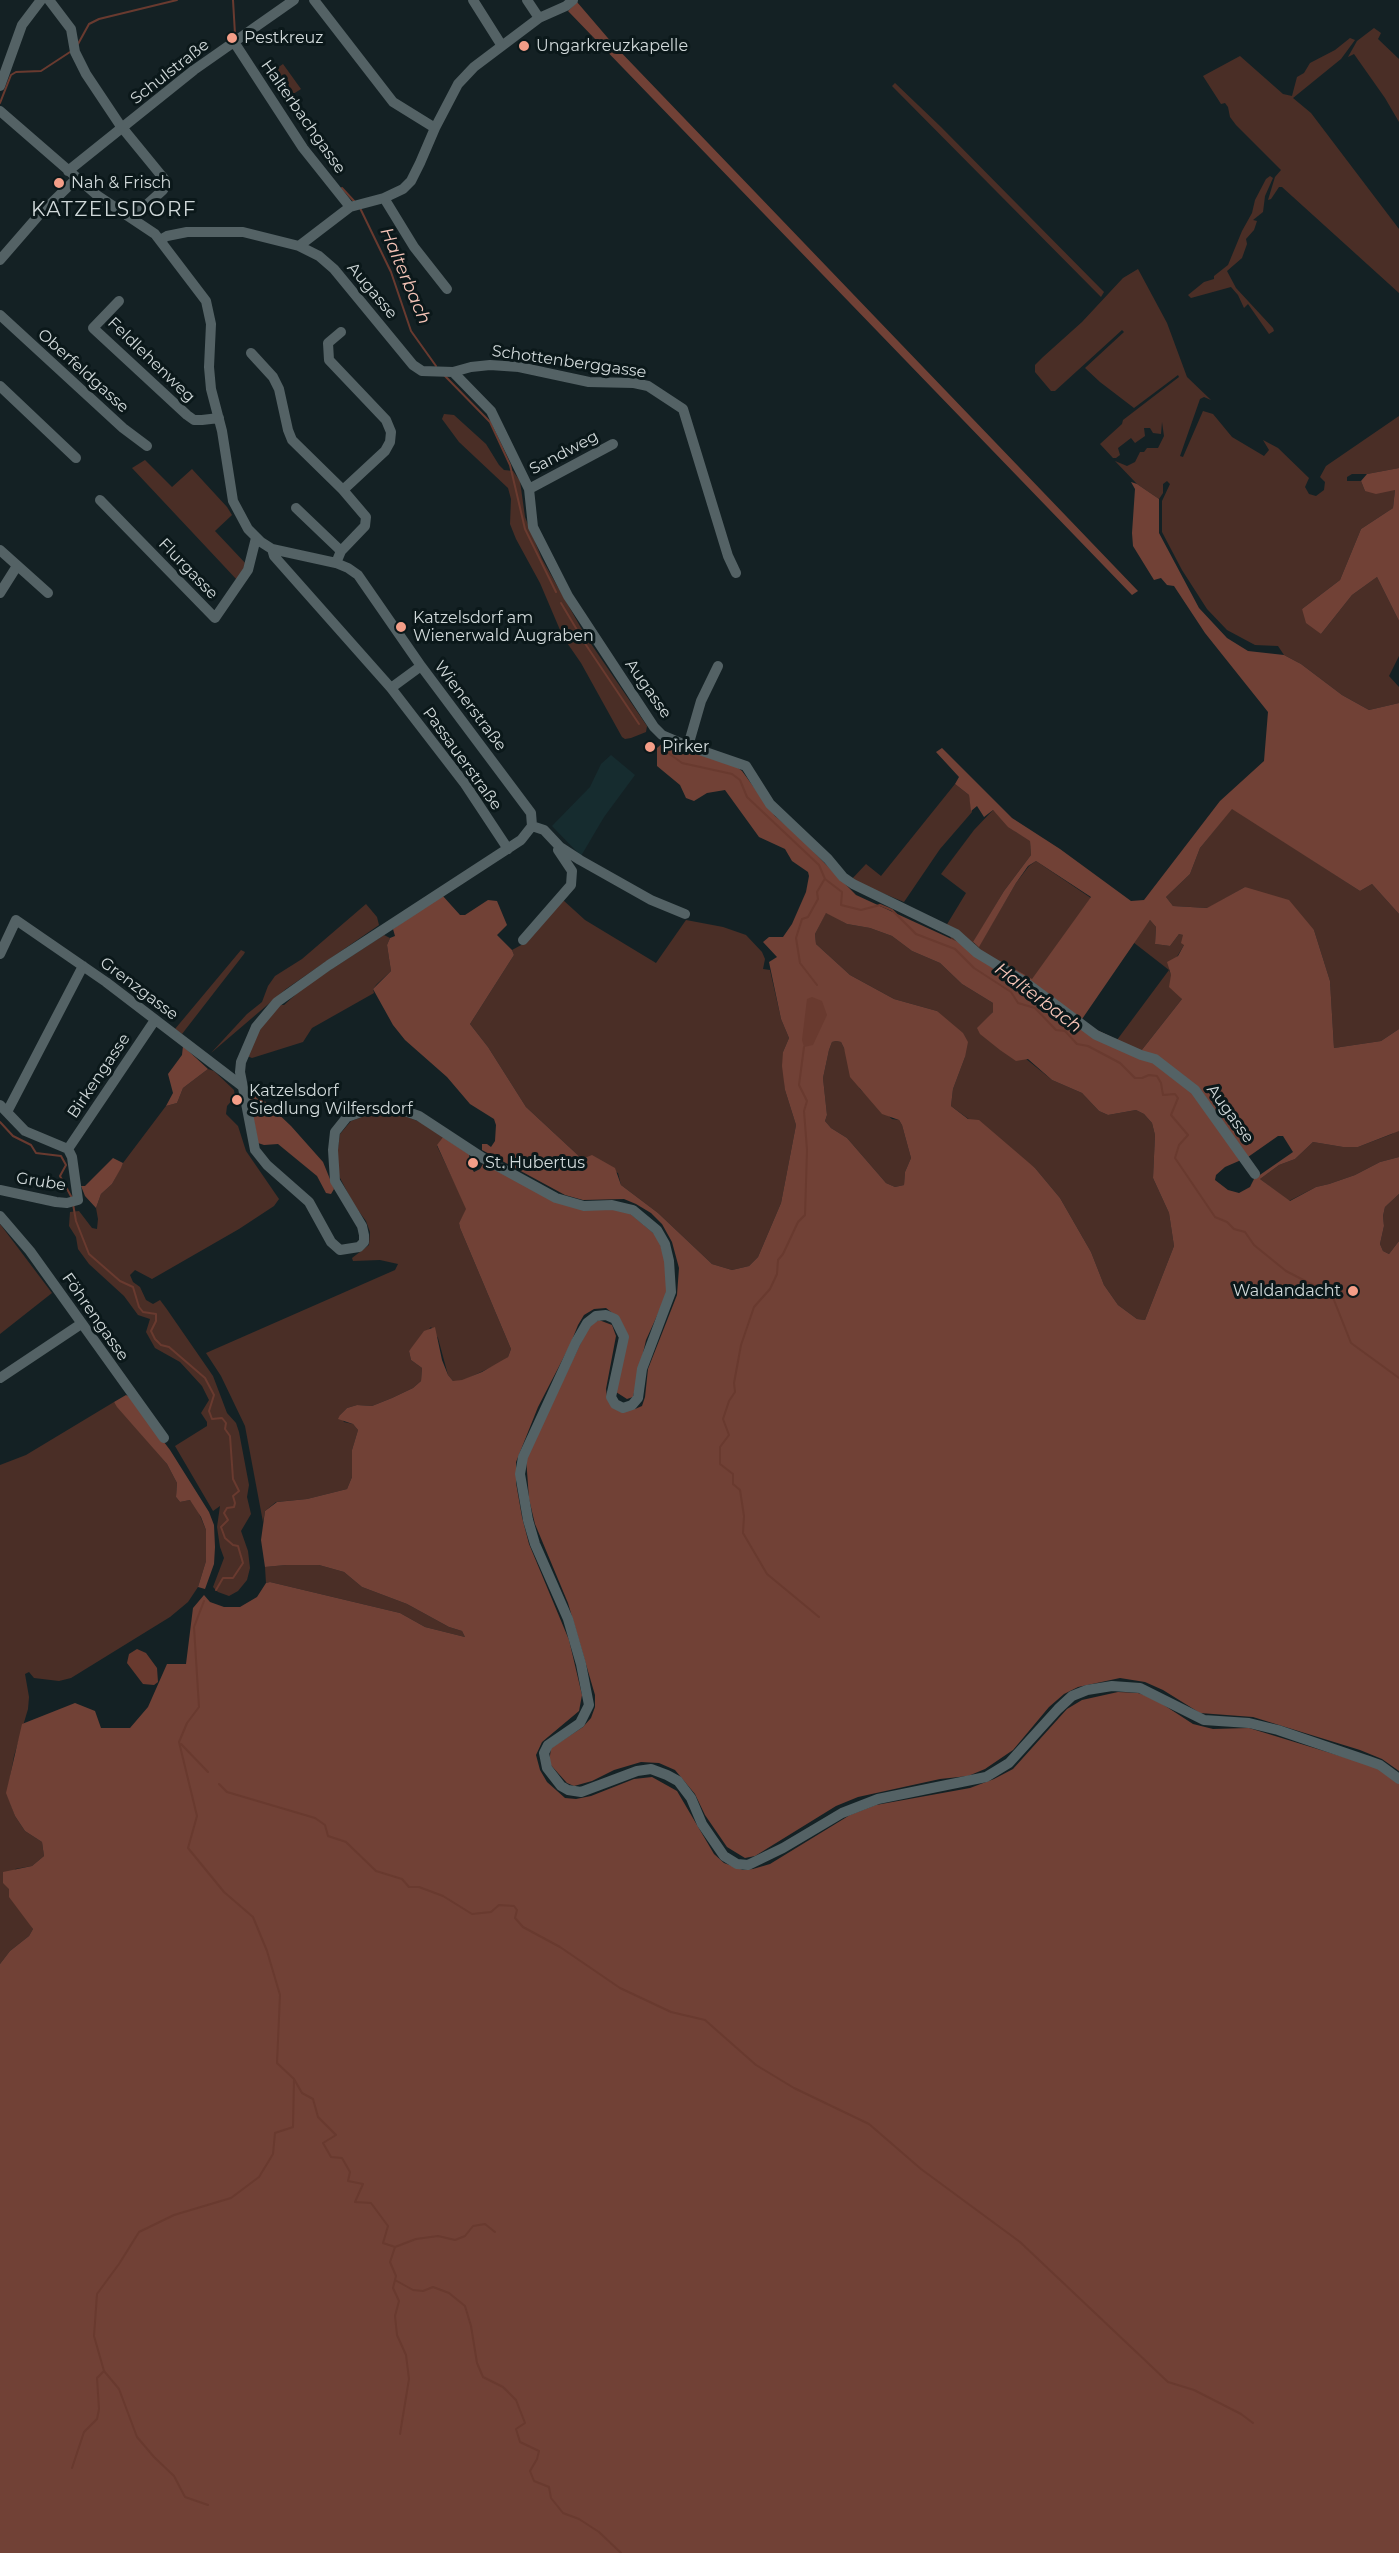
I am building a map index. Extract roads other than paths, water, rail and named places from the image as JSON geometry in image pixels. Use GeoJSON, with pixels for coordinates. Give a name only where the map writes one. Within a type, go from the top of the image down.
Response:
{"type":"FeatureCollection","features":[{"type":"Feature","properties":{"kind":"street"},"geometry":{"type":"LineString","coordinates":[[1,80],[22,25],[41,0]]}},
{"type":"Feature","properties":{"kind":"street"},"geometry":{"type":"LineString","coordinates":[[49,0],[71,29],[74,48],[86,74],[123,129],[165,180],[166,185],[132,218]]}},
{"type":"Feature","properties":{"kind":"street","name":"Schulstraße"},"geometry":{"type":"LineString","coordinates":[[0,260],[72,174],[194,70],[294,0]]}},
{"type":"Feature","properties":{"kind":"street"},"geometry":{"type":"LineString","coordinates":[[314,0],[393,102],[435,128]]}},
{"type":"Feature","properties":{"kind":"street"},"geometry":{"type":"LineString","coordinates":[[473,0],[502,46]]}},
{"type":"Feature","properties":{"kind":"street"},"geometry":{"type":"LineString","coordinates":[[527,0],[539,18]]}},
{"type":"Feature","properties":{"kind":"street"},"geometry":{"type":"LineString","coordinates":[[299,246],[354,206],[384,198],[403,189],[411,181],[458,84],[474,67],[539,18],[567,6],[573,0]]}},
{"type":"Feature","properties":{"kind":"street","name":"Halterbachgasse"},"geometry":{"type":"LineString","coordinates":[[234,42],[303,148],[354,206]]}},
{"type":"Feature","properties":{"kind":"street","name":"Wienerstraße"},"geometry":{"type":"LineString","coordinates":[[0,112],[98,196],[160,240],[200,292],[208,307],[211,328],[209,374],[234,501],[242,520],[256,538],[272,549],[336,562],[358,575],[421,666],[527,806],[532,817],[532,826]]}},
{"type":"Feature","properties":{"kind":"street"},"geometry":{"type":"LineString","coordinates":[[384,198],[414,247],[447,289]]}},
{"type":"Feature","properties":{"kind":"street","name":"Augasse"},"geometry":{"type":"LineString","coordinates":[[160,240],[167,236],[187,232],[243,232],[299,246],[319,256],[334,269],[413,365],[431,372],[451,372],[490,411],[529,489],[533,527],[568,596],[654,727],[662,735],[746,766],[770,804],[828,859],[843,877],[956,934],[977,953],[1025,982],[1096,1035],[1155,1059],[1195,1090],[1255,1174]]}},
{"type":"Feature","properties":{"kind":"street","name":"Feldlehenweg"},"geometry":{"type":"LineString","coordinates":[[119,301],[93,328],[187,415],[194,420],[219,418]]}},
{"type":"Feature","properties":{"kind":"street","name":"Oberfeldgasse"},"geometry":{"type":"LineString","coordinates":[[0,315],[123,428],[147,446]]}},
{"type":"Feature","properties":{"kind":"street"},"geometry":{"type":"LineString","coordinates":[[341,332],[328,343],[329,360],[345,380],[386,420],[391,432],[390,442],[385,451],[343,490]]}},
{"type":"Feature","properties":{"kind":"street"},"geometry":{"type":"LineString","coordinates":[[251,353],[273,376],[279,389],[292,440],[343,490],[366,517],[365,526],[340,551],[336,562]]}},
{"type":"Feature","properties":{"kind":"street","name":"Schottenberggasse"},"geometry":{"type":"LineString","coordinates":[[451,372],[490,365],[519,367],[589,382],[634,383],[648,386],[683,409],[728,556],[736,573]]}},
{"type":"Feature","properties":{"kind":"street"},"geometry":{"type":"LineString","coordinates":[[0,386],[76,458]]}},
{"type":"Feature","properties":{"kind":"street","name":"Sandweg"},"geometry":{"type":"LineString","coordinates":[[529,489],[613,444]]}},
{"type":"Feature","properties":{"kind":"street","name":"Flurgasse"},"geometry":{"type":"LineString","coordinates":[[100,500],[215,618],[245,578],[251,563],[256,538]]}},
{"type":"Feature","properties":{"kind":"street"},"geometry":{"type":"LineString","coordinates":[[296,508],[340,551]]}},
{"type":"Feature","properties":{"kind":"street","name":"Passauerstraße"},"geometry":{"type":"LineString","coordinates":[[272,549],[274,556],[391,688],[465,784],[508,849]]}},
{"type":"Feature","properties":{"kind":"street"},"geometry":{"type":"LineString","coordinates":[[0,550],[48,593]]}},
{"type":"Feature","properties":{"kind":"street"},"geometry":{"type":"LineString","coordinates":[[0,593],[17,566]]}},
{"type":"Feature","properties":{"kind":"street"},"geometry":{"type":"LineString","coordinates":[[391,688],[421,666]]}},
{"type":"Feature","properties":{"kind":"street"},"geometry":{"type":"LineString","coordinates":[[688,746],[701,701],[718,666]]}},
{"type":"Feature","properties":{"kind":"street"},"geometry":{"type":"LineString","coordinates":[[685,914],[651,900],[560,847],[546,832],[532,826],[527,835],[508,849],[329,964],[277,1002],[266,1012],[247,1044],[241,1062],[242,1086],[255,1150],[267,1165],[309,1202],[331,1242],[340,1250],[359,1247],[364,1242],[364,1235],[362,1226],[335,1181],[333,1150],[336,1132],[347,1117],[364,1111],[381,1109],[405,1111],[419,1116],[483,1158],[556,1198],[585,1206],[612,1205],[633,1210],[657,1230],[665,1244],[669,1261],[671,1292],[642,1369],[638,1398],[632,1405],[623,1408],[615,1404],[611,1397],[624,1337],[615,1318],[606,1315],[596,1316],[587,1323],[576,1342],[523,1457],[520,1474],[528,1520],[568,1619],[581,1664],[589,1705],[580,1723],[548,1745],[544,1753],[547,1768],[568,1790],[581,1792],[613,1778],[637,1771],[651,1769],[667,1775],[678,1781],[702,1824],[724,1856],[737,1864],[748,1864],[783,1848],[842,1813],[878,1799],[986,1777],[1009,1763],[1072,1696],[1087,1690],[1112,1686],[1140,1688],[1204,1720],[1249,1723],[1278,1730],[1380,1765],[1399,1779]]}},
{"type":"Feature","properties":{"kind":"street"},"geometry":{"type":"LineString","coordinates":[[523,940],[571,885],[573,875],[558,850],[560,847]]}},
{"type":"Feature","properties":{"kind":"street","name":"Grenzgasse"},"geometry":{"type":"LineString","coordinates":[[0,954],[16,920],[82,966],[242,1086]]}},
{"type":"Feature","properties":{"kind":"street"},"geometry":{"type":"LineString","coordinates":[[68,1149],[25,1131],[4,1108],[82,966]]}},
{"type":"Feature","properties":{"kind":"street","name":"Birkengasse"},"geometry":{"type":"LineString","coordinates":[[68,1149],[155,1020]]}},
{"type":"Feature","properties":{"kind":"street","name":"Grube"},"geometry":{"type":"LineString","coordinates":[[0,1190],[73,1201],[72,1157],[68,1149]]}},
{"type":"Feature","properties":{"kind":"street","name":"Föhrengasse"},"geometry":{"type":"LineString","coordinates":[[0,1216],[30,1251],[164,1438]]}},
{"type":"Feature","properties":{"kind":"street"},"geometry":{"type":"LineString","coordinates":[[0,1378],[81,1324]]}},
{"type":"Feature","properties":{"kind":"waterway"},"geometry":{"type":"LineString","coordinates":[[78,44],[89,24],[99,19],[177,0]]}},
{"type":"Feature","properties":{"kind":"waterway"},"geometry":{"type":"LineString","coordinates":[[233,0],[235,34]]}},
{"type":"Feature","properties":{"kind":"waterway"},"geometry":{"type":"LineString","coordinates":[[0,103],[11,75],[16,72],[41,71],[70,52]]}},
{"type":"Feature","properties":{"kind":"waterway","name":"Halterbach"},"geometry":{"type":"LineString","coordinates":[[342,188],[354,201]]}},
{"type":"Feature","properties":{"kind":"waterway","name":"Halterbach"},"geometry":{"type":"LineString","coordinates":[[360,208],[391,272],[411,331],[436,366]]}},
{"type":"Feature","properties":{"kind":"waterway","name":"Halterbach"},"geometry":{"type":"LineString","coordinates":[[444,375],[490,422],[510,465],[525,529],[556,592]]}},
{"type":"Feature","properties":{"kind":"waterway","name":"Halterbach"},"geometry":{"type":"LineString","coordinates":[[561,603],[639,724]]}},
{"type":"Feature","properties":{"kind":"waterway","name":"Halterbach"},"geometry":{"type":"LineString","coordinates":[[667,752],[682,763],[732,774],[740,780],[747,797],[819,865],[825,879],[842,892],[841,905],[861,910],[880,905],[892,910],[916,934],[955,949],[974,968],[1011,992],[1018,1003],[1035,1008],[1056,1030],[1065,1031],[1077,1044],[1088,1046],[1120,1063],[1135,1078],[1157,1076],[1163,1095],[1175,1094],[1178,1098],[1171,1115],[1188,1135],[1179,1145],[1175,1158],[1215,1217],[1227,1222],[1234,1229],[1245,1232],[1254,1245],[1286,1271],[1313,1285],[1330,1290],[1351,1343],[1399,1378]]}},
{"type":"Feature","properties":{"kind":"waterway"},"geometry":{"type":"LineString","coordinates":[[817,985],[800,963],[796,938],[802,919],[808,917],[818,899],[817,892],[824,880]]}},
{"type":"Feature","properties":{"kind":"waterway"},"geometry":{"type":"LineString","coordinates":[[804,1047],[799,1085],[807,1101],[804,1111],[807,1150],[805,1215],[798,1222],[778,1260],[777,1274],[770,1289],[754,1307],[741,1345],[734,1383],[735,1392],[729,1401],[723,1419],[729,1435],[720,1447],[720,1464],[733,1474],[733,1484],[740,1490],[744,1516],[743,1533],[767,1574],[819,1617]]}},
{"type":"Feature","properties":{"kind":"waterway"},"geometry":{"type":"LineString","coordinates":[[0,1122],[13,1136],[31,1145],[36,1153],[61,1156],[66,1165],[60,1176],[72,1198]]}},
{"type":"Feature","properties":{"kind":"waterway"},"geometry":{"type":"LineString","coordinates":[[73,1204],[76,1221],[89,1254],[120,1281],[133,1287],[139,1307],[143,1312],[156,1314],[156,1321],[151,1331],[155,1339],[161,1345],[169,1347],[205,1378],[214,1395],[209,1411],[212,1419],[222,1418],[226,1423],[225,1429],[230,1436],[233,1479],[239,1491],[233,1496],[234,1507],[227,1508],[224,1513],[228,1520],[221,1527],[225,1538],[238,1546],[243,1563],[233,1578],[223,1578],[216,1590]]}},
{"type":"Feature","properties":{"kind":"waterway"},"geometry":{"type":"LineString","coordinates":[[204,1601],[194,1627],[199,1707],[187,1723],[179,1742],[197,1816],[188,1848],[224,1892],[253,1917],[267,1951],[280,1995],[277,2063],[294,2079],[302,2093],[313,2099],[318,2117],[336,2135],[323,2143],[331,2157],[342,2158],[350,2172],[348,2181],[363,2184],[355,2202],[371,2203],[388,2226],[383,2243],[395,2247],[390,2262],[396,2276],[393,2288],[399,2301],[395,2316],[397,2335],[406,2355],[409,2379],[400,2434]]}},
{"type":"Feature","properties":{"kind":"waterway"},"geometry":{"type":"LineString","coordinates":[[181,1744],[208,1772]]}},
{"type":"Feature","properties":{"kind":"waterway"},"geometry":{"type":"LineString","coordinates":[[219,1784],[227,1792],[315,1818],[325,1825],[328,1836],[346,1842],[376,1871],[402,1879],[409,1887],[419,1887],[443,1896],[472,1914],[491,1912],[499,1905],[514,1906],[517,1910],[515,1918],[523,1927],[560,1947],[620,1988],[671,2012],[705,2020],[756,2065],[794,2088],[869,2124],[921,2169],[1020,2242],[1168,2382],[1194,2390],[1241,2414],[1253,2423]]}},
{"type":"Feature","properties":{"kind":"waterway"},"geometry":{"type":"LineString","coordinates":[[208,2505],[185,2497],[174,2476],[137,2437],[119,2389],[104,2371],[94,2336],[97,2294],[139,2232],[174,2215],[231,2198],[259,2177],[273,2154],[275,2133],[293,2127],[294,2080]]}},
{"type":"Feature","properties":{"kind":"waterway"},"geometry":{"type":"LineString","coordinates":[[395,2247],[416,2239],[438,2236],[455,2240],[465,2236],[473,2226],[485,2224],[495,2232]]}},
{"type":"Feature","properties":{"kind":"waterway"},"geometry":{"type":"LineString","coordinates":[[395,2280],[413,2290],[423,2291],[433,2287],[449,2293],[465,2306],[477,2363],[483,2377],[503,2387],[516,2400],[525,2423],[516,2429],[520,2442],[539,2451],[530,2471],[534,2481],[549,2487],[551,2498],[563,2513],[579,2519],[599,2532],[621,2553]]}},
{"type":"Feature","properties":{"kind":"waterway"},"geometry":{"type":"LineString","coordinates":[[72,2468],[84,2432],[97,2419],[99,2409],[97,2378],[104,2371]]}},
{"type":"Feature","properties":{"kind":"place","name":"Pestkreuz"},"geometry":{"type":"Point","coordinates":[232,38]}},
{"type":"Feature","properties":{"kind":"place","name":"Ungarkreuzkapelle"},"geometry":{"type":"Point","coordinates":[524,46]}},
{"type":"Feature","properties":{"kind":"place","name":"Nah & Frisch"},"geometry":{"type":"Point","coordinates":[59,183]}},
{"type":"Feature","properties":{"kind":"place","name":"Katzelsdorf am Wienerwald Augraben"},"geometry":{"type":"Point","coordinates":[401,627]}},
{"type":"Feature","properties":{"kind":"place","name":"Pirker"},"geometry":{"type":"Point","coordinates":[650,747]}},
{"type":"Feature","properties":{"kind":"place","name":"Katzelsdorf Siedlung Wilfersdorf"},"geometry":{"type":"Point","coordinates":[237,1100]}},
{"type":"Feature","properties":{"kind":"place","name":"St. Hubertus"},"geometry":{"type":"Point","coordinates":[473,1163]}},
{"type":"Feature","properties":{"kind":"place","name":"Waldandacht"},"geometry":{"type":"Point","coordinates":[1353,1291]}},
{"type":"Feature","properties":{"kind":"district","name":"KATZELSDORF"},"geometry":{"type":"Point","coordinates":[114,210]}}]}
